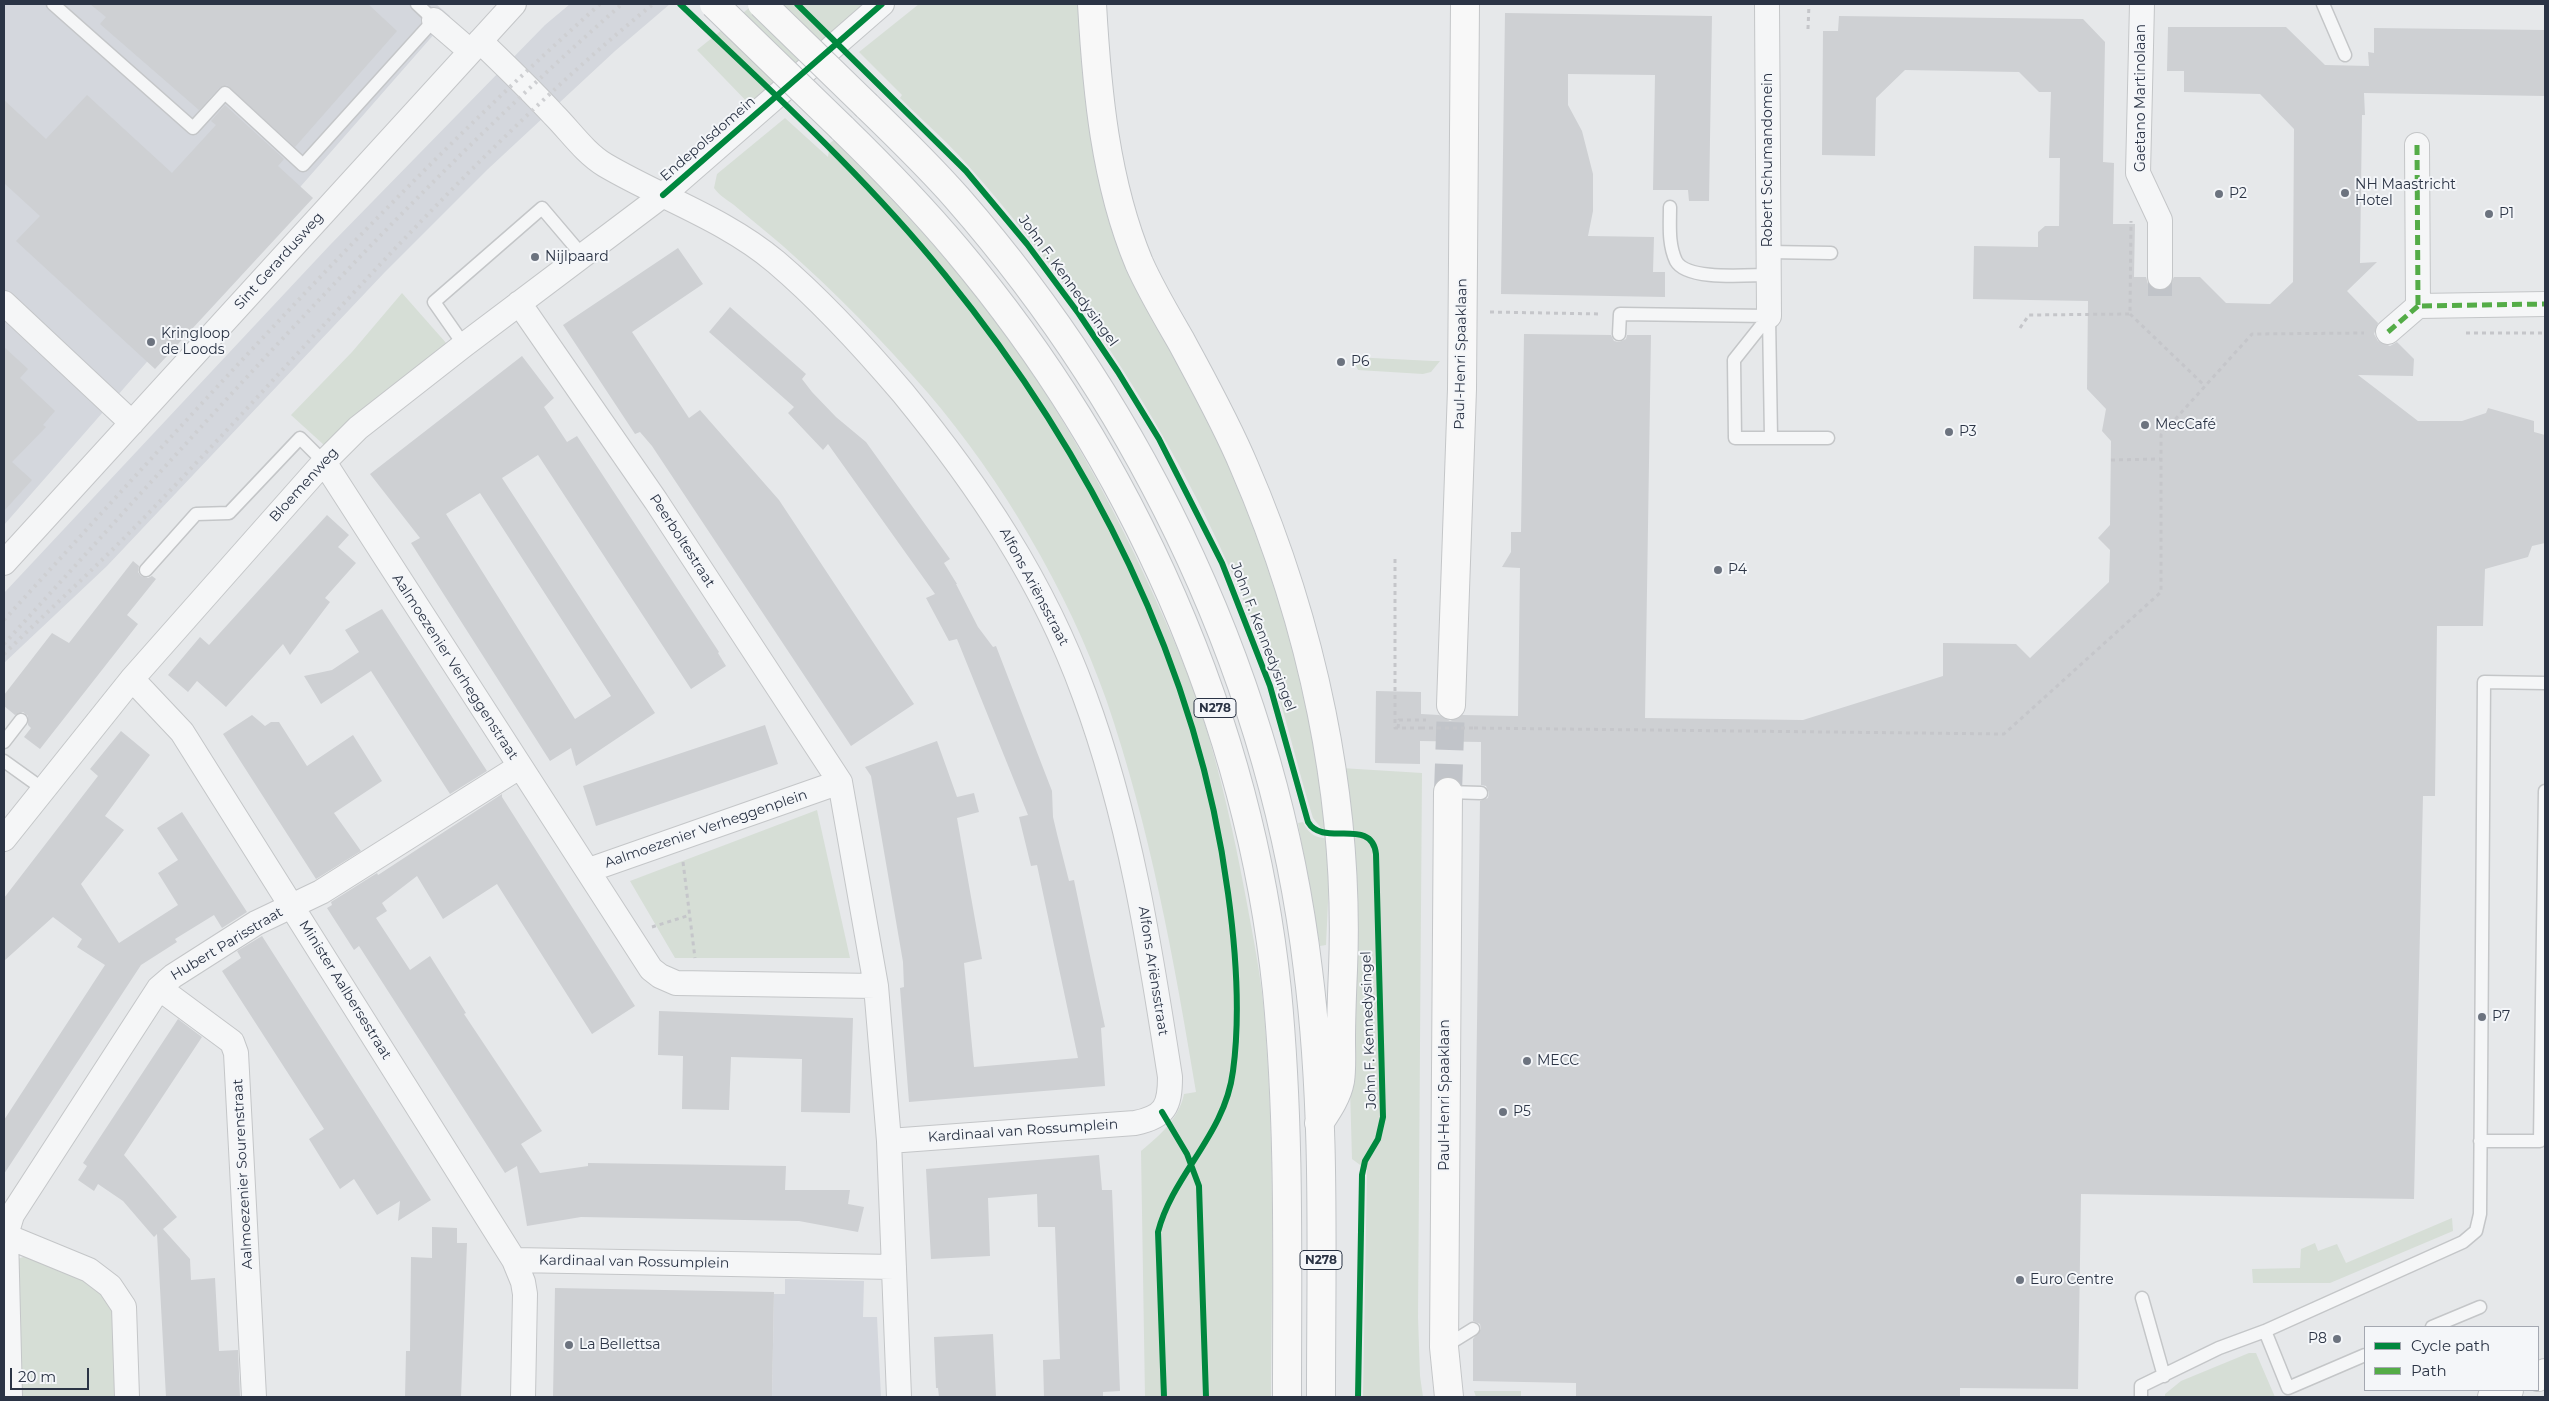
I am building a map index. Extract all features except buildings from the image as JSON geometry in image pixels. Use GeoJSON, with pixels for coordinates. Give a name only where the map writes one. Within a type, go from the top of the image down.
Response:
{"type":"FeatureCollection","features":[{"type":"Feature","properties":{"kind":"main road","name":"N278"},"geometry":{"type":"LineString","coordinates":[[714,4],[842,128],[915,202],[958,250],[1016,326],[1062,393],[1110,472],[1142,533],[1175,604],[1214,708],[1238,786],[1259,876],[1277,990],[1285,1150],[1287,1397]]}},
{"type":"Feature","properties":{"kind":"main road","name":"N278"},"geometry":{"type":"LineString","coordinates":[[762,4],[957,197],[1027,285],[1112,411],[1177,527],[1222,630],[1264,755],[1290,857],[1312,1000],[1319,1124],[1321,1397]]}},
{"type":"Feature","properties":{"kind":"main road"},"geometry":{"type":"LineString","coordinates":[[1092,4],[1094,54],[1104,130],[1112,178],[1122,214],[1140,264],[1206,387],[1259,503],[1298,614],[1327,745],[1344,884],[1344,951],[1340,1081],[1332,1102],[1319,1124]]}},
{"type":"Feature","properties":{"kind":"main road","name":"Paul-Henri Spaaklaan"},"geometry":{"type":"LineString","coordinates":[[1451,705],[1462,389],[1465,4]]}},
{"type":"Feature","properties":{"kind":"main road","name":"Paul-Henri Spaaklaan"},"geometry":{"type":"LineString","coordinates":[[1448,792],[1444,1348],[1449,1397]]}},
{"type":"Feature","properties":{"kind":"main road"},"geometry":{"type":"LineString","coordinates":[[2492,1397],[2507,1391]]}},
{"type":"Feature","properties":{"kind":"street","name":"Sint Gerardusweg"},"geometry":{"type":"LineString","coordinates":[[4,563],[514,4]]}},
{"type":"Feature","properties":{"kind":"street","name":"Endepolsdomein"},"geometry":{"type":"LineString","coordinates":[[663,195],[882,4]]}},
{"type":"Feature","properties":{"kind":"street","name":"Robert Schumandomein"},"geometry":{"type":"LineString","coordinates":[[1767,4],[1769,316]]}},
{"type":"Feature","properties":{"kind":"street","name":"Gaetano Martinolaan"},"geometry":{"type":"LineString","coordinates":[[2142,4],[2138,173],[2160,220],[2160,277]]}},
{"type":"Feature","properties":{"kind":"street","name":"Alfons Ariënsstraat"},"geometry":{"type":"LineString","coordinates":[[434,20],[475,46],[597,159],[663,195],[715,220],[772,259],[818,299],[861,342],[944,442],[973,482],[1034,582],[1064,642],[1105,756],[1143,905],[1170,1077],[1169,1098],[1162,1112]]}},
{"type":"Feature","properties":{"kind":"street"},"geometry":{"type":"LineString","coordinates":[[2417,145],[2418,306]]}},
{"type":"Feature","properties":{"kind":"street","name":"Bloemenweg"},"geometry":{"type":"LineString","coordinates":[[4,839],[132,679],[324,462],[358,428],[464,345],[663,195]]}},
{"type":"Feature","properties":{"kind":"street"},"geometry":{"type":"LineString","coordinates":[[4,303],[132,423]]}},
{"type":"Feature","properties":{"kind":"street","name":"Peerboltestraat"},"geometry":{"type":"LineString","coordinates":[[519,303],[656,500],[840,782]]}},
{"type":"Feature","properties":{"kind":"street"},"geometry":{"type":"LineString","coordinates":[[2388,332],[2418,306],[2545,304]]}},
{"type":"Feature","properties":{"kind":"street","name":"Aalmoezenier Verheggenstraat"},"geometry":{"type":"LineString","coordinates":[[324,462],[519,766],[589,870]]}},
{"type":"Feature","properties":{"kind":"street","name":"Minister Aalbersestraat"},"geometry":{"type":"LineString","coordinates":[[132,679],[182,732],[514,1260]]}},
{"type":"Feature","properties":{"kind":"street","name":"Hubert Parisstraat"},"geometry":{"type":"LineString","coordinates":[[5,1235],[16,1208],[159,988],[173,976],[256,923],[321,892],[519,766]]}},
{"type":"Feature","properties":{"kind":"street"},"geometry":{"type":"LineString","coordinates":[[840,782],[876,986],[888,1141],[898,1397]]}},
{"type":"Feature","properties":{"kind":"street","name":"Aalmoezenier Verheggenplein"},"geometry":{"type":"LineString","coordinates":[[840,782],[589,870],[651,969],[660,976],[676,983],[876,986]]}},
{"type":"Feature","properties":{"kind":"street","name":"Aalmoezenier Sourenstraat"},"geometry":{"type":"LineString","coordinates":[[159,988],[232,1042],[236,1053],[254,1397]]}},
{"type":"Feature","properties":{"kind":"street","name":"Kardinaal van Rossumplein"},"geometry":{"type":"LineString","coordinates":[[888,1141],[1135,1123],[1149,1120],[1162,1112]]}},
{"type":"Feature","properties":{"kind":"street"},"geometry":{"type":"LineString","coordinates":[[10,1397],[5,1235],[89,1270],[100,1276],[114,1290],[124,1307],[127,1397]]}},
{"type":"Feature","properties":{"kind":"street","name":"Kardinaal van Rossumplein"},"geometry":{"type":"LineString","coordinates":[[522,1397],[525,1294],[523,1282],[514,1260],[894,1268]]}},
{"type":"Feature","properties":{"kind":"lane"},"geometry":{"type":"LineString","coordinates":[[53,4],[193,128],[225,93],[303,165],[434,20],[417,4]]}},
{"type":"Feature","properties":{"kind":"lane"},"geometry":{"type":"LineString","coordinates":[[2323,4],[2345,55]]}},
{"type":"Feature","properties":{"kind":"lane"},"geometry":{"type":"LineString","coordinates":[[464,345],[434,302],[542,208],[582,256]]}},
{"type":"Feature","properties":{"kind":"lane"},"geometry":{"type":"LineString","coordinates":[[1670,208],[1673,252],[1677,263],[1688,272],[1704,274],[1831,253]]}},
{"type":"Feature","properties":{"kind":"lane"},"geometry":{"type":"LineString","coordinates":[[1619,334],[1620,314],[1769,316]]}},
{"type":"Feature","properties":{"kind":"lane"},"geometry":{"type":"LineString","coordinates":[[1769,316],[1771,438]]}},
{"type":"Feature","properties":{"kind":"lane"},"geometry":{"type":"LineString","coordinates":[[1769,316],[1734,360],[1735,438],[1828,438]]}},
{"type":"Feature","properties":{"kind":"lane"},"geometry":{"type":"LineString","coordinates":[[146,570],[196,514],[229,513],[300,438],[324,462]]}},
{"type":"Feature","properties":{"kind":"lane"},"geometry":{"type":"LineString","coordinates":[[2141,1397],[2141,1386],[2219,1348],[2265,1331],[2463,1242],[2476,1231],[2480,1214],[2484,682],[2545,683]]}},
{"type":"Feature","properties":{"kind":"lane"},"geometry":{"type":"LineString","coordinates":[[4,742],[21,720]]}},
{"type":"Feature","properties":{"kind":"lane"},"geometry":{"type":"LineString","coordinates":[[4,761],[43,789]]}},
{"type":"Feature","properties":{"kind":"lane"},"geometry":{"type":"LineString","coordinates":[[2480,1141],[2540,1141],[2545,791]]}},
{"type":"Feature","properties":{"kind":"lane"},"geometry":{"type":"LineString","coordinates":[[1448,792],[1480,793]]}},
{"type":"Feature","properties":{"kind":"lane"},"geometry":{"type":"LineString","coordinates":[[2142,1298],[2164,1376]]}},
{"type":"Feature","properties":{"kind":"lane"},"geometry":{"type":"LineString","coordinates":[[2434,1326],[2480,1307]]}},
{"type":"Feature","properties":{"kind":"lane"},"geometry":{"type":"LineString","coordinates":[[1444,1348],[1473,1328]]}},
{"type":"Feature","properties":{"kind":"lane"},"geometry":{"type":"LineString","coordinates":[[2265,1331],[2288,1388],[2364,1355]]}},
{"type":"Feature","properties":{"kind":"path"},"geometry":{"type":"LineString","coordinates":[[1808,4],[1808,28]]}},
{"type":"Feature","properties":{"kind":"path"},"geometry":{"type":"LineString","coordinates":[[2130,314],[2131,215]]}},
{"type":"Feature","properties":{"kind":"path"},"geometry":{"type":"LineString","coordinates":[[1462,312],[1620,314]]}},
{"type":"Feature","properties":{"kind":"path"},"geometry":{"type":"LineString","coordinates":[[2020,328],[2029,315],[2130,314],[2205,386]]}},
{"type":"Feature","properties":{"kind":"path"},"geometry":{"type":"LineString","coordinates":[[1395,559],[1395,728],[2004,734],[2161,592],[2161,435],[2252,334],[2388,332]]}},
{"type":"Feature","properties":{"kind":"path"},"geometry":{"type":"LineString","coordinates":[[2111,460],[2160,460]]}},
{"type":"Feature","properties":{"kind":"path"},"geometry":{"type":"LineString","coordinates":[[1398,728],[1399,720],[1426,720]]}},
{"type":"Feature","properties":{"kind":"path"},"geometry":{"type":"LineString","coordinates":[[682,858],[699,983]]}},
{"type":"Feature","properties":{"kind":"path"},"geometry":{"type":"LineString","coordinates":[[630,934],[690,915]]}},
{"type":"Feature","properties":{"kind":"shaded area"},"geometry":{"type":"Polygon","coordinates":[[[4,4],[436,4],[450,16],[4,525],[4,4]]]}},
{"type":"Feature","properties":{"kind":"shaded area"},"geometry":{"type":"Polygon","coordinates":[[[570,4],[670,4],[615,51],[488,169],[384,273],[107,566],[4,663],[4,593],[330,245],[545,25],[570,4]]]}},
{"type":"Feature","properties":{"kind":"shaded area"},"geometry":{"type":"Polygon","coordinates":[[[754,4],[863,4],[753,108],[697,50],[754,4]]]}},
{"type":"Feature","properties":{"kind":"shaded area"},"geometry":{"type":"Polygon","coordinates":[[[919,4],[1083,4],[1092,107],[1208,412],[1283,595],[1304,678],[1330,830],[1321,828],[1313,818],[1268,664],[1242,597],[1213,531],[1180,466],[1144,403],[1105,342],[1063,282],[1019,225],[964,160],[900,98],[902,95],[859,52],[919,4]]]}},
{"type":"Feature","properties":{"kind":"shaded area"},"geometry":{"type":"Polygon","coordinates":[[[785,118],[828,157],[830,143],[834,140],[941,253],[1001,328],[1050,401],[1116,516],[1174,641],[1192,687],[1210,740],[1232,827],[1254,942],[1264,1007],[1272,1164],[1271,1397],[1145,1397],[1141,1151],[1173,1119],[1184,1094],[1196,1092],[1179,992],[1136,796],[1106,699],[1073,618],[1030,538],[982,462],[928,393],[858,317],[783,246],[714,188],[717,174],[785,118]]]}},
{"type":"Feature","properties":{"kind":"shaded area"},"geometry":{"type":"Polygon","coordinates":[[[402,293],[447,344],[372,402],[324,445],[291,415],[352,352],[402,293]]]}},
{"type":"Feature","properties":{"kind":"shaded area"},"geometry":{"type":"Polygon","coordinates":[[[1352,357],[1440,361],[1431,372],[1423,374],[1358,370],[1352,357]]]}},
{"type":"Feature","properties":{"kind":"shaded area"},"geometry":{"type":"Polygon","coordinates":[[[1341,768],[1422,773],[1418,1317],[1420,1376],[1423,1397],[1363,1397],[1367,1170],[1352,1159],[1341,768]]]}},
{"type":"Feature","properties":{"kind":"shaded area"},"geometry":{"type":"Polygon","coordinates":[[[817,810],[850,958],[675,958],[630,881],[817,810]]]}},
{"type":"Feature","properties":{"kind":"shaded area"},"geometry":{"type":"Polygon","coordinates":[[[1303,822],[1314,835],[1322,838],[1331,838],[1326,945],[1320,946],[1298,823],[1303,822]]]}},
{"type":"Feature","properties":{"kind":"shaded area"},"geometry":{"type":"Polygon","coordinates":[[[2452,1218],[2453,1231],[2330,1283],[2253,1283],[2252,1269],[2300,1268],[2301,1249],[2315,1243],[2318,1251],[2337,1244],[2346,1263],[2452,1218]]]}},
{"type":"Feature","properties":{"kind":"shaded area"},"geometry":{"type":"Polygon","coordinates":[[[28,1255],[94,1283],[113,1307],[118,1397],[20,1397],[18,1259],[28,1255]]]}},
{"type":"Feature","properties":{"kind":"shaded area"},"geometry":{"type":"Polygon","coordinates":[[[785,1279],[864,1281],[863,1317],[877,1317],[881,1397],[772,1397],[774,1294],[785,1294],[785,1279]]]}},
{"type":"Feature","properties":{"kind":"shaded area"},"geometry":{"type":"Polygon","coordinates":[[[2249,1353],[2256,1353],[2275,1397],[2165,1397],[2165,1394],[2181,1381],[2249,1353]]]}},
{"type":"Feature","properties":{"kind":"shaded area"},"geometry":{"type":"Polygon","coordinates":[[[1474,1391],[1521,1391],[1521,1397],[1476,1397],[1474,1391]]]}},
{"type":"Feature","properties":{"kind":"tunnel"},"geometry":{"type":"LineString","coordinates":[[2160,277],[2160,296]]}},
{"type":"Feature","properties":{"kind":"tunnel"},"geometry":{"type":"LineString","coordinates":[[1448,792],[1451,705]]}},
{"type":"Feature","properties":{"kind":"railway"},"geometry":{"type":"LineString","coordinates":[[4,620],[294,304],[368,227],[444,151],[600,4]]}},
{"type":"Feature","properties":{"kind":"railway"},"geometry":{"type":"LineString","coordinates":[[4,644],[304,315],[381,235],[459,156],[622,4]]}},
{"type":"Feature","properties":{"kind":"railway"},"geometry":{"type":"LineString","coordinates":[[4,654],[137,525],[451,191],[516,126],[583,64],[653,4]]}},
{"type":"Feature","properties":{"kind":"marked path"},"geometry":{"type":"LineString","coordinates":[[2417,145],[2418,306],[2545,304]]}},
{"type":"Feature","properties":{"kind":"marked path"},"geometry":{"type":"LineString","coordinates":[[2388,332],[2418,306]]}},
{"type":"Feature","properties":{"kind":"cycle path"},"geometry":{"type":"LineString","coordinates":[[680,4],[817,135],[883,204],[945,275],[997,343],[1046,414],[1090,488],[1129,565],[1163,644],[1191,725],[1213,808],[1231,915],[1237,1004],[1233,1071],[1228,1094],[1210,1135],[1175,1191],[1165,1211],[1158,1232],[1164,1397]]}},
{"type":"Feature","properties":{"kind":"cycle path","name":"John F. Kennedysingel"},"geometry":{"type":"LineString","coordinates":[[797,4],[966,171],[1027,244],[1079,314],[1118,372],[1159,439],[1222,563],[1270,686],[1308,822],[1315,829],[1324,833],[1357,834],[1366,837],[1373,843],[1376,854],[1383,1117],[1378,1139],[1365,1161],[1362,1175],[1358,1397]]}},
{"type":"Feature","properties":{"kind":"cycle path"},"geometry":{"type":"LineString","coordinates":[[663,195],[882,4]]}},
{"type":"Feature","properties":{"kind":"cycle path"},"geometry":{"type":"LineString","coordinates":[[1162,1112],[1187,1154],[1199,1186],[1206,1397]]}},
{"type":"Feature","properties":{"kind":"place","name":"NH Maastricht Hotel"},"geometry":{"type":"Point","coordinates":[2345,193]}},
{"type":"Feature","properties":{"kind":"place","name":"P2"},"geometry":{"type":"Point","coordinates":[2219,194]}},
{"type":"Feature","properties":{"kind":"place","name":"P1"},"geometry":{"type":"Point","coordinates":[2489,214]}},
{"type":"Feature","properties":{"kind":"place","name":"Nijlpaard"},"geometry":{"type":"Point","coordinates":[535,257]}},
{"type":"Feature","properties":{"kind":"place","name":"Kringloop de Loods"},"geometry":{"type":"Point","coordinates":[151,342]}},
{"type":"Feature","properties":{"kind":"place","name":"P6"},"geometry":{"type":"Point","coordinates":[1341,362]}},
{"type":"Feature","properties":{"kind":"place","name":"MecCafé"},"geometry":{"type":"Point","coordinates":[2145,425]}},
{"type":"Feature","properties":{"kind":"place","name":"P3"},"geometry":{"type":"Point","coordinates":[1949,432]}},
{"type":"Feature","properties":{"kind":"place","name":"P4"},"geometry":{"type":"Point","coordinates":[1718,570]}},
{"type":"Feature","properties":{"kind":"place","name":"P7"},"geometry":{"type":"Point","coordinates":[2482,1017]}},
{"type":"Feature","properties":{"kind":"place","name":"MECC"},"geometry":{"type":"Point","coordinates":[1527,1061]}},
{"type":"Feature","properties":{"kind":"place","name":"P5"},"geometry":{"type":"Point","coordinates":[1503,1112]}},
{"type":"Feature","properties":{"kind":"place","name":"Euro Centre"},"geometry":{"type":"Point","coordinates":[2020,1280]}},
{"type":"Feature","properties":{"kind":"place","name":"P8"},"geometry":{"type":"Point","coordinates":[2337,1339]}},
{"type":"Feature","properties":{"kind":"place","name":"La Bellettsa"},"geometry":{"type":"Point","coordinates":[569,1345]}}]}
